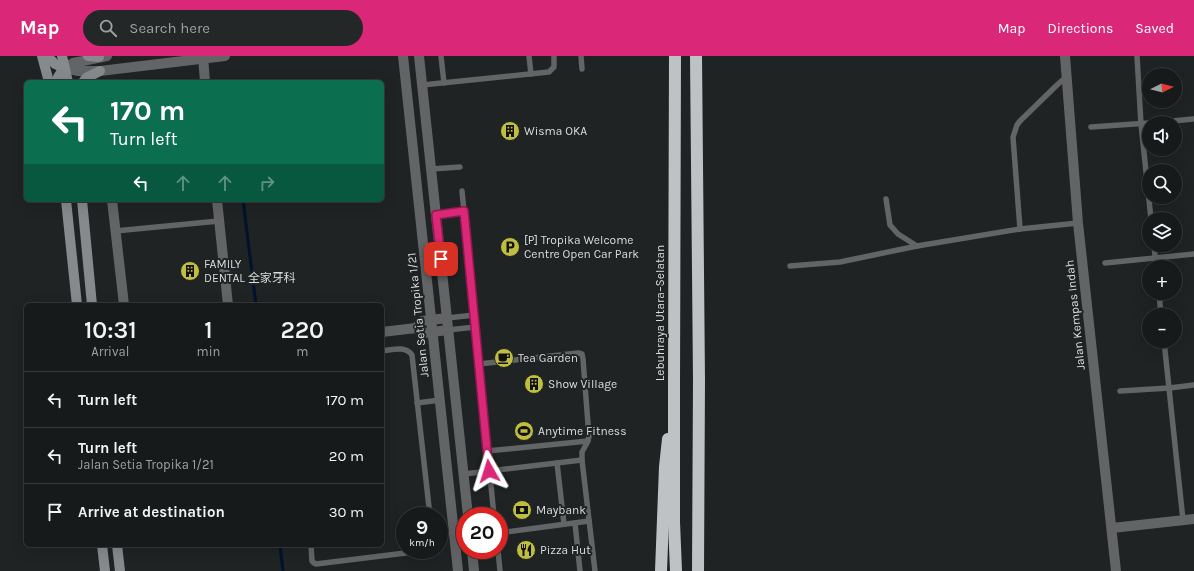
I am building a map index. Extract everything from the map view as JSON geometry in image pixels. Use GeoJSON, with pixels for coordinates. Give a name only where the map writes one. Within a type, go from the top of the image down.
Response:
{"type":"FeatureCollection","features":[{"type":"Feature","properties":{"kind":"highway","name":"Lebuhraya Utara–Selatan"},"geometry":{"type":"LineString","coordinates":[[675,56],[674,522],[676,571]]}},
{"type":"Feature","properties":{"kind":"highway"},"geometry":{"type":"LineString","coordinates":[[696,56],[699,380],[698,571]]}},
{"type":"Feature","properties":{"kind":"highway"},"geometry":{"type":"LineString","coordinates":[[661,571],[664,467],[674,382]]}},
{"type":"Feature","properties":{"kind":"highway"},"geometry":{"type":"LineString","coordinates":[[672,571],[674,522]]}},
{"type":"Feature","properties":{"kind":"main road"},"geometry":{"type":"LineString","coordinates":[[42,56],[48,80]]}},
{"type":"Feature","properties":{"kind":"main road"},"geometry":{"type":"LineString","coordinates":[[47,56],[55,64],[64,68]]}},
{"type":"Feature","properties":{"kind":"main road"},"geometry":{"type":"LineString","coordinates":[[62,56],[67,80]]}},
{"type":"Feature","properties":{"kind":"main road"},"geometry":{"type":"LineString","coordinates":[[88,56],[103,56]]}},
{"type":"Feature","properties":{"kind":"main road"},"geometry":{"type":"LineString","coordinates":[[57,80],[64,68]]}},
{"type":"Feature","properties":{"kind":"main road"},"geometry":{"type":"LineString","coordinates":[[84,80],[100,71]]}},
{"type":"Feature","properties":{"kind":"main road"},"geometry":{"type":"LineString","coordinates":[[66,202],[77,303]]}},
{"type":"Feature","properties":{"kind":"main road"},"geometry":{"type":"LineString","coordinates":[[82,202],[92,303]]}},
{"type":"Feature","properties":{"kind":"main road"},"geometry":{"type":"LineString","coordinates":[[102,547],[105,571]]}},
{"type":"Feature","properties":{"kind":"main road"},"geometry":{"type":"LineString","coordinates":[[117,547],[120,571]]}},
{"type":"Feature","properties":{"kind":"street"},"geometry":{"type":"LineString","coordinates":[[64,68],[73,63],[103,56]]}},
{"type":"Feature","properties":{"kind":"street"},"geometry":{"type":"LineString","coordinates":[[64,68],[77,71],[100,71],[203,57],[225,56]]}},
{"type":"Feature","properties":{"kind":"street"},"geometry":{"type":"LineString","coordinates":[[420,56],[467,507]]}},
{"type":"Feature","properties":{"kind":"street","name":"Jalan Kempas Indah"},"geometry":{"type":"LineString","coordinates":[[1065,56],[1078,223],[1116,571]]}},
{"type":"Feature","properties":{"kind":"street"},"geometry":{"type":"LineString","coordinates":[[203,57],[205,80]]}},
{"type":"Feature","properties":{"kind":"street","name":"Jalan Setia Tropika 1/21"},"geometry":{"type":"LineString","coordinates":[[402,58],[458,571]]}},
{"type":"Feature","properties":{"kind":"street"},"geometry":{"type":"LineString","coordinates":[[112,202],[124,303]]}},
{"type":"Feature","properties":{"kind":"street"},"geometry":{"type":"LineString","coordinates":[[217,202],[228,303]]}},
{"type":"Feature","properties":{"kind":"street"},"geometry":{"type":"LineString","coordinates":[[416,328],[422,321],[447,318]]}},
{"type":"Feature","properties":{"kind":"street"},"geometry":{"type":"LineString","coordinates":[[384,332],[416,328],[424,333],[448,330]]}},
{"type":"Feature","properties":{"kind":"street"},"geometry":{"type":"LineString","coordinates":[[1112,528],[1194,519]]}},
{"type":"Feature","properties":{"kind":"street"},"geometry":{"type":"LineString","coordinates":[[473,559],[474,571]]}},
{"type":"Feature","properties":{"kind":"lane"},"geometry":{"type":"LineString","coordinates":[[441,56],[444,84]]}},
{"type":"Feature","properties":{"kind":"lane"},"geometry":{"type":"LineString","coordinates":[[529,56],[531,74]]}},
{"type":"Feature","properties":{"kind":"lane"},"geometry":{"type":"LineString","coordinates":[[422,85],[444,84],[549,72],[554,67],[554,56]]}},
{"type":"Feature","properties":{"kind":"lane"},"geometry":{"type":"LineString","coordinates":[[581,56],[582,69]]}},
{"type":"Feature","properties":{"kind":"lane"},"geometry":{"type":"LineString","coordinates":[[1137,56],[1141,124],[1150,212]]}},
{"type":"Feature","properties":{"kind":"lane"},"geometry":{"type":"LineString","coordinates":[[1020,229],[1013,137],[1015,130],[1017,125],[1024,117],[1066,77]]}},
{"type":"Feature","properties":{"kind":"lane"},"geometry":{"type":"LineString","coordinates":[[1182,120],[1193,119]]}},
{"type":"Feature","properties":{"kind":"lane"},"geometry":{"type":"LineString","coordinates":[[1091,127],[1141,124]]}},
{"type":"Feature","properties":{"kind":"lane"},"geometry":{"type":"LineString","coordinates":[[431,169],[460,167]]}},
{"type":"Feature","properties":{"kind":"lane"},"geometry":{"type":"LineString","coordinates":[[462,191],[493,507]]}},
{"type":"Feature","properties":{"kind":"lane"},"geometry":{"type":"LineString","coordinates":[[886,199],[890,225],[898,234],[917,246]]}},
{"type":"Feature","properties":{"kind":"lane"},"geometry":{"type":"LineString","coordinates":[[436,215],[464,211]]}},
{"type":"Feature","properties":{"kind":"lane"},"geometry":{"type":"LineString","coordinates":[[116,231],[219,221]]}},
{"type":"Feature","properties":{"kind":"lane"},"geometry":{"type":"LineString","coordinates":[[790,266],[840,262],[917,246],[1020,229],[1078,223]]}},
{"type":"Feature","properties":{"kind":"lane"},"geometry":{"type":"LineString","coordinates":[[1155,252],[1156,258]]}},
{"type":"Feature","properties":{"kind":"lane"},"geometry":{"type":"LineString","coordinates":[[1105,263],[1194,254]]}},
{"type":"Feature","properties":{"kind":"lane"},"geometry":{"type":"LineString","coordinates":[[447,318],[474,315]]}},
{"type":"Feature","properties":{"kind":"lane"},"geometry":{"type":"LineString","coordinates":[[448,330],[475,327]]}},
{"type":"Feature","properties":{"kind":"lane"},"geometry":{"type":"LineString","coordinates":[[1165,348],[1183,520]]}},
{"type":"Feature","properties":{"kind":"lane"},"geometry":{"type":"LineString","coordinates":[[384,351],[403,349],[407,350],[412,355],[429,507]]}},
{"type":"Feature","properties":{"kind":"lane"},"geometry":{"type":"LineString","coordinates":[[479,364],[578,353],[582,354],[589,437],[582,452],[582,460],[595,571]]}},
{"type":"Feature","properties":{"kind":"lane"},"geometry":{"type":"LineString","coordinates":[[1120,391],[1194,385]]}},
{"type":"Feature","properties":{"kind":"lane"},"geometry":{"type":"LineString","coordinates":[[417,403],[440,400]]}},
{"type":"Feature","properties":{"kind":"lane"},"geometry":{"type":"LineString","coordinates":[[487,451],[588,441]]}},
{"type":"Feature","properties":{"kind":"lane"},"geometry":{"type":"LineString","coordinates":[[464,474],[582,460]]}},
{"type":"Feature","properties":{"kind":"lane"},"geometry":{"type":"LineString","coordinates":[[557,463],[564,524]]}},
{"type":"Feature","properties":{"kind":"lane"},"geometry":{"type":"LineString","coordinates":[[508,532],[589,521]]}},
{"type":"Feature","properties":{"kind":"lane"},"geometry":{"type":"LineString","coordinates":[[574,523],[580,571]]}},
{"type":"Feature","properties":{"kind":"lane"},"geometry":{"type":"LineString","coordinates":[[311,547],[312,561],[314,564],[396,554]]}},
{"type":"Feature","properties":{"kind":"lane"},"geometry":{"type":"LineString","coordinates":[[499,559],[500,571]]}},
{"type":"Feature","properties":{"kind":"waterway"},"geometry":{"type":"LineString","coordinates":[[243,202],[256,303]]}},
{"type":"Feature","properties":{"kind":"waterway"},"geometry":{"type":"LineString","coordinates":[[280,547],[283,571]]}},
{"type":"Feature","properties":{"kind":"place","name":"Wisma OKA"},"geometry":{"type":"Point","coordinates":[510,131]}},
{"type":"Feature","properties":{"kind":"place","name":"[P] Tropika Welcome Centre Open Car Park"},"geometry":{"type":"Point","coordinates":[510,247]}},
{"type":"Feature","properties":{"kind":"place","name":"FAMILY DENTAL 全家牙科"},"geometry":{"type":"Point","coordinates":[190,271]}},
{"type":"Feature","properties":{"kind":"place","name":"Tea Garden"},"geometry":{"type":"Point","coordinates":[504,358]}},
{"type":"Feature","properties":{"kind":"place","name":"Show Village"},"geometry":{"type":"Point","coordinates":[534,384]}},
{"type":"Feature","properties":{"kind":"place","name":"Anytime Fitness"},"geometry":{"type":"Point","coordinates":[524,431]}},
{"type":"Feature","properties":{"kind":"place","name":"Maybank"},"geometry":{"type":"Point","coordinates":[522,510]}},
{"type":"Feature","properties":{"kind":"place","name":"Pizza Hut"},"geometry":{"type":"Point","coordinates":[526,550]}},
{"type":"Feature","properties":{"kind":"route"},"geometry":{"type":"LineString","coordinates":[[441,259],[436,215],[464,211],[489,471]]}}]}
